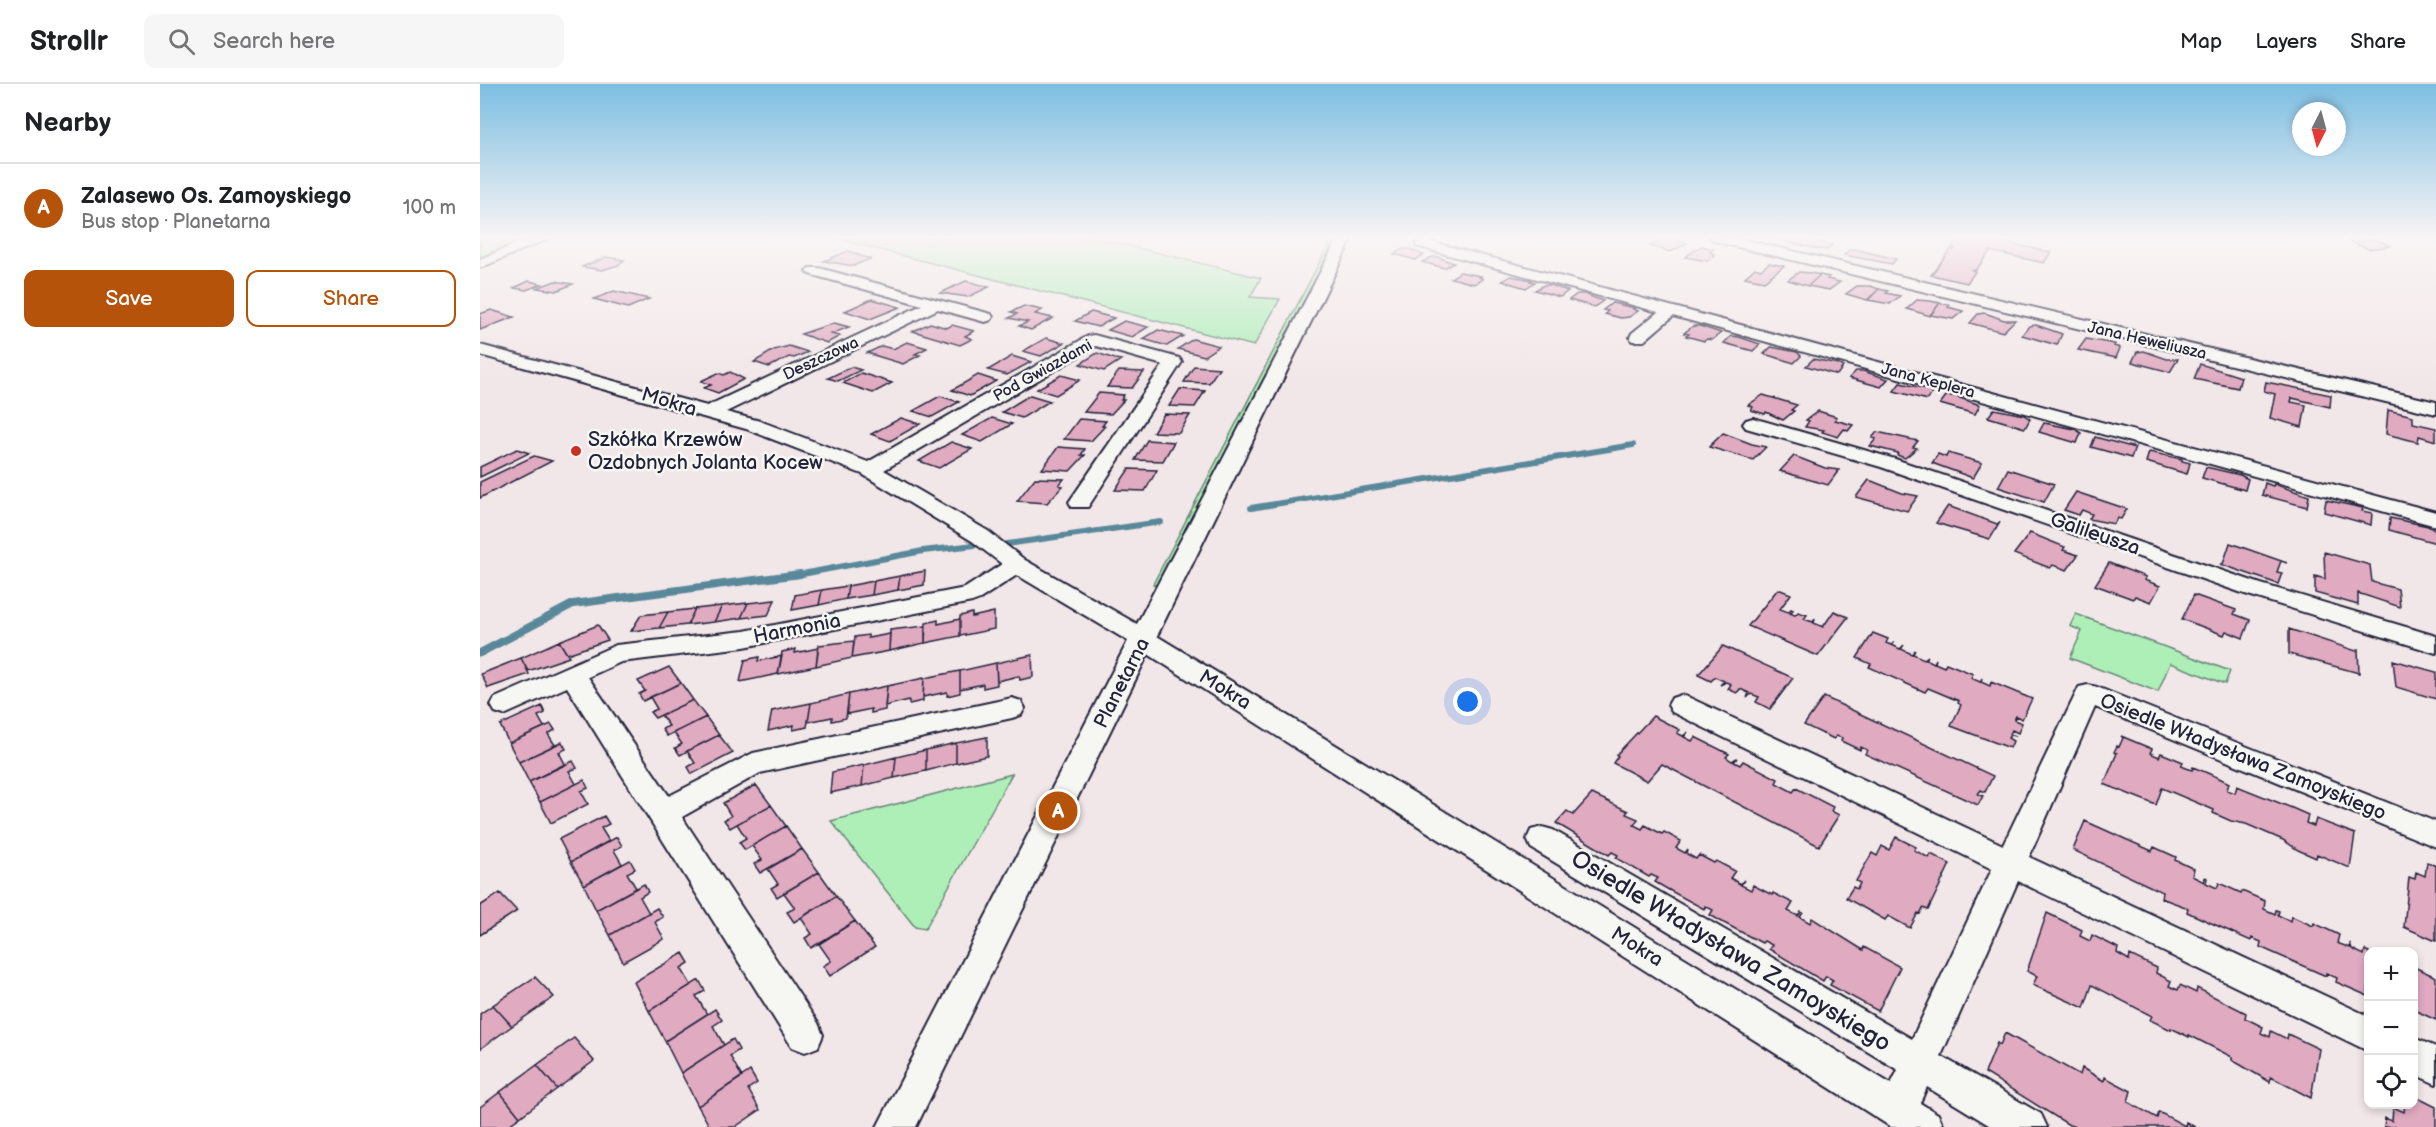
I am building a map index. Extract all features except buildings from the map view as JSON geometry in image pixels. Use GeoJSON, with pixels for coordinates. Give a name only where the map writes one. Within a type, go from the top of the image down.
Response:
{"type":"FeatureCollection","features":[{"type":"Feature","properties":{"kind":"street"},"geometry":{"type":"LineString","coordinates":[[872,287],[985,317]]}},
{"type":"Feature","properties":{"kind":"street","name":"Planetarna"},"geometry":{"type":"LineString","coordinates":[[896,1127],[1321,287]]}},
{"type":"Feature","properties":{"kind":"street","name":"Jana Keplera"},"geometry":{"type":"LineString","coordinates":[[1584,287],[2436,519]]}},
{"type":"Feature","properties":{"kind":"street","name":"Jana Heweliusza"},"geometry":{"type":"LineString","coordinates":[[1937,287],[2436,408]]}},
{"type":"Feature","properties":{"kind":"street","name":"Deszczowa"},"geometry":{"type":"LineString","coordinates":[[706,414],[936,304]]}},
{"type":"Feature","properties":{"kind":"street"},"geometry":{"type":"LineString","coordinates":[[1638,337],[1671,310]]}},
{"type":"Feature","properties":{"kind":"street","name":"Pod Gwiazdami"},"geometry":{"type":"LineString","coordinates":[[869,470],[1094,340],[1173,362],[1080,502]]}},
{"type":"Feature","properties":{"kind":"street","name":"Mokra"},"geometry":{"type":"LineString","coordinates":[[480,350],[656,397],[706,414],[774,432],[869,470],[980,536],[1017,565],[1144,640],[1925,1127]]}},
{"type":"Feature","properties":{"kind":"street","name":"Galileusza"},"geometry":{"type":"LineString","coordinates":[[1753,424],[1921,474],[2253,589],[2436,645]]}},
{"type":"Feature","properties":{"kind":"street","name":"Harmonia"},"geometry":{"type":"LineString","coordinates":[[504,705],[616,654],[744,639],[972,594],[1017,565]]}},
{"type":"Feature","properties":{"kind":"street"},"geometry":{"type":"LineString","coordinates":[[572,674],[664,813],[805,1035]]}},
{"type":"Feature","properties":{"kind":"street","name":"Osiedle Władysława Zamoyskiego"},"geometry":{"type":"LineString","coordinates":[[1898,1110],[2088,694],[2436,835]]}},
{"type":"Feature","properties":{"kind":"street"},"geometry":{"type":"LineString","coordinates":[[1681,705],[2364,1032]]}},
{"type":"Feature","properties":{"kind":"street"},"geometry":{"type":"LineString","coordinates":[[664,813],[753,764],[1012,708]]}},
{"type":"Feature","properties":{"kind":"street","name":"Osiedle Władysława Zamoyskiego"},"geometry":{"type":"LineString","coordinates":[[1542,838],[2028,1127]]}},
{"type":"Feature","properties":{"kind":"street"},"geometry":{"type":"LineString","coordinates":[[2418,1057],[2436,1066]]}},
{"type":"Feature","properties":{"kind":"green space"},"geometry":{"type":"Polygon","coordinates":[[[1023,287],[1256,287],[1250,297],[1280,299],[1254,346],[1023,287]]]}},
{"type":"Feature","properties":{"kind":"green space"},"geometry":{"type":"Polygon","coordinates":[[[1307,287],[1313,287],[1159,586],[1153,584],[1307,287]]]}},
{"type":"Feature","properties":{"kind":"green space"},"geometry":{"type":"Polygon","coordinates":[[[2076,614],[2230,671],[2225,684],[2170,663],[2158,692],[2070,658],[2082,631],[2070,626],[2076,614]]]}},
{"type":"Feature","properties":{"kind":"green space"},"geometry":{"type":"Polygon","coordinates":[[[1012,774],[925,929],[915,927],[831,821],[1012,774]]]}},
{"type":"Feature","properties":{"kind":"waterway"},"geometry":{"type":"LineString","coordinates":[[1251,508],[1633,445]]}},
{"type":"Feature","properties":{"kind":"waterway"},"geometry":{"type":"LineString","coordinates":[[1007,544],[1161,522]]}},
{"type":"Feature","properties":{"kind":"waterway"},"geometry":{"type":"LineString","coordinates":[[792,576],[923,551],[975,545]]}},
{"type":"Feature","properties":{"kind":"waterway"},"geometry":{"type":"LineString","coordinates":[[480,653],[573,604],[800,574]]}},
{"type":"Feature","properties":{"kind":"place","name":"Szkółka Krzewów Ozdobnych Jolanta Kocew"},"geometry":{"type":"Point","coordinates":[576,451]}},
{"type":"Feature","properties":{"kind":"place","name":"Zalasewo Os. Zamoyskiego"},"geometry":{"type":"Point","coordinates":[1058,811]}}]}
